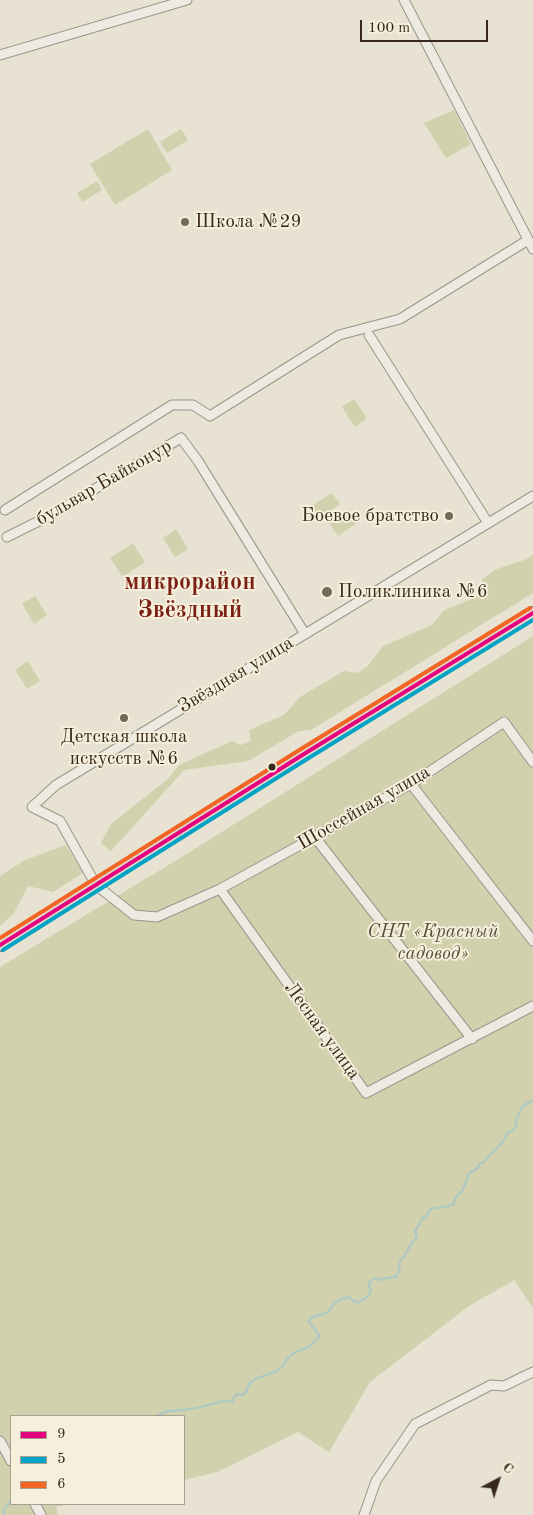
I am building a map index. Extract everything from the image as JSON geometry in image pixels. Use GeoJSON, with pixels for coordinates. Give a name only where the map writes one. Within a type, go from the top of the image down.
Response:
{"type":"FeatureCollection","features":[{"type":"Feature","properties":{"kind":"main road"},"geometry":{"type":"LineString","coordinates":[[0,945],[533,613]]}},
{"type":"Feature","properties":{"kind":"street"},"geometry":{"type":"LineString","coordinates":[[0,55],[187,0]]}},
{"type":"Feature","properties":{"kind":"street"},"geometry":{"type":"LineString","coordinates":[[404,0],[533,249]]}},
{"type":"Feature","properties":{"kind":"street"},"geometry":{"type":"LineString","coordinates":[[5,510],[172,405],[193,406],[210,416],[339,335],[400,319],[528,240]]}},
{"type":"Feature","properties":{"kind":"street"},"geometry":{"type":"LineString","coordinates":[[369,335],[488,523]]}},
{"type":"Feature","properties":{"kind":"street","name":"бульвар Байконур"},"geometry":{"type":"LineString","coordinates":[[7,537],[50,516],[181,438],[198,461],[305,634]]}},
{"type":"Feature","properties":{"kind":"street","name":"Звёздная улица"},"geometry":{"type":"LineString","coordinates":[[96,885],[60,821],[32,807],[56,785],[533,496]]}},
{"type":"Feature","properties":{"kind":"street","name":"Шоссейная улица"},"geometry":{"type":"LineString","coordinates":[[96,885],[134,915],[157,917],[220,889],[411,784],[504,722],[533,762]]}},
{"type":"Feature","properties":{"kind":"street"},"geometry":{"type":"LineString","coordinates":[[411,784],[533,941]]}},
{"type":"Feature","properties":{"kind":"street"},"geometry":{"type":"LineString","coordinates":[[314,836],[472,1039]]}},
{"type":"Feature","properties":{"kind":"street","name":"Лесная улица"},"geometry":{"type":"LineString","coordinates":[[220,889],[366,1093],[533,1006]]}},
{"type":"Feature","properties":{"kind":"street"},"geometry":{"type":"LineString","coordinates":[[364,1515],[376,1481],[415,1424],[491,1385],[504,1386],[533,1372]]}},
{"type":"Feature","properties":{"kind":"street"},"geometry":{"type":"LineString","coordinates":[[0,1441],[10,1460]]}},
{"type":"Feature","properties":{"kind":"green space"},"geometry":{"type":"Polygon","coordinates":[[[454,110],[471,144],[446,158],[424,123],[454,110]]]}},
{"type":"Feature","properties":{"kind":"green space"},"geometry":{"type":"Polygon","coordinates":[[[148,129],[172,170],[115,205],[90,164],[148,129]]]}},
{"type":"Feature","properties":{"kind":"green space"},"geometry":{"type":"Polygon","coordinates":[[[181,129],[188,140],[167,153],[160,142],[181,129]]]}},
{"type":"Feature","properties":{"kind":"green space"},"geometry":{"type":"Polygon","coordinates":[[[97,181],[102,190],[82,202],[77,193],[97,181]]]}},
{"type":"Feature","properties":{"kind":"green space"},"geometry":{"type":"Polygon","coordinates":[[[354,399],[367,418],[355,427],[342,407],[354,399]]]}},
{"type":"Feature","properties":{"kind":"green space"},"geometry":{"type":"Polygon","coordinates":[[[332,493],[340,504],[320,518],[312,506],[332,493]]]}},
{"type":"Feature","properties":{"kind":"green space"},"geometry":{"type":"Polygon","coordinates":[[[348,511],[357,523],[338,536],[329,523],[348,511]]]}},
{"type":"Feature","properties":{"kind":"green space"},"geometry":{"type":"Polygon","coordinates":[[[176,529],[188,549],[175,557],[163,538],[176,529]]]}},
{"type":"Feature","properties":{"kind":"green space"},"geometry":{"type":"Polygon","coordinates":[[[133,543],[145,562],[123,577],[110,558],[133,543]]]}},
{"type":"Feature","properties":{"kind":"green space"},"geometry":{"type":"Polygon","coordinates":[[[533,555],[533,593],[311,730],[299,731],[248,761],[184,770],[111,851],[101,843],[111,824],[168,779],[179,765],[232,741],[241,745],[251,741],[249,730],[284,715],[300,697],[344,671],[357,673],[368,666],[383,646],[432,625],[443,611],[489,591],[481,580],[497,569],[527,559],[533,555]]]}},
{"type":"Feature","properties":{"kind":"green space"},"geometry":{"type":"Polygon","coordinates":[[[35,596],[47,615],[34,624],[22,604],[35,596]]]}},
{"type":"Feature","properties":{"kind":"green space","name":"СНТ «Красный садовод»"},"geometry":{"type":"Polygon","coordinates":[[[533,636],[533,1308],[514,1280],[469,1306],[370,1382],[329,1452],[298,1432],[217,1472],[185,1480],[185,1415],[10,1415],[10,1505],[67,1505],[56,1507],[58,1515],[0,1515],[0,967],[190,852],[533,636]]]}},
{"type":"Feature","properties":{"kind":"green space"},"geometry":{"type":"Polygon","coordinates":[[[28,661],[40,681],[27,689],[15,670],[28,661]]]}},
{"type":"Feature","properties":{"kind":"green space"},"geometry":{"type":"Polygon","coordinates":[[[66,845],[83,873],[53,892],[28,886],[14,913],[0,926],[0,876],[25,860],[66,845]]]}},
{"type":"Feature","properties":{"kind":"waterway"},"geometry":{"type":"LineString","coordinates":[[158,1415],[168,1411],[192,1409],[225,1401],[232,1402],[236,1394],[243,1395],[249,1384],[255,1379],[275,1372],[294,1353],[308,1347],[318,1339],[319,1335],[309,1322],[311,1318],[328,1312],[341,1299],[349,1297],[355,1302],[360,1302],[369,1295],[371,1291],[370,1281],[375,1278],[382,1280],[395,1277],[399,1271],[400,1260],[417,1237],[415,1231],[423,1218],[431,1209],[453,1205],[456,1197],[462,1191],[470,1172],[477,1169],[480,1163],[483,1163],[504,1140],[508,1132],[512,1131],[516,1126],[516,1120],[523,1106],[533,1100]]}},
{"type":"Feature","properties":{"kind":"waterway"},"geometry":{"type":"LineString","coordinates":[[3,1515],[4,1510],[10,1502]]}},
{"type":"Feature","properties":{"kind":"transit line","name":"6"},"geometry":{"type":"LineString","coordinates":[[0,938],[530,608]]}},
{"type":"Feature","properties":{"kind":"transit line","name":"9"},"geometry":{"type":"LineString","coordinates":[[0,945],[533,613]]}},
{"type":"Feature","properties":{"kind":"transit line","name":"5"},"geometry":{"type":"LineString","coordinates":[[3,950],[533,620]]}},
{"type":"Feature","properties":{"kind":"place","name":"Школа №29"},"geometry":{"type":"Point","coordinates":[185,222]}},
{"type":"Feature","properties":{"kind":"place","name":"Боевое братство"},"geometry":{"type":"Point","coordinates":[449,516]}},
{"type":"Feature","properties":{"kind":"place","name":"Поликлиника №6"},"geometry":{"type":"Point","coordinates":[327,592]}},
{"type":"Feature","properties":{"kind":"place","name":"Детская школа искусств №6"},"geometry":{"type":"Point","coordinates":[124,718]}},
{"type":"Feature","properties":{"kind":"district","name":"микрорайон Звёздный"},"geometry":{"type":"Point","coordinates":[190,597]}}]}
